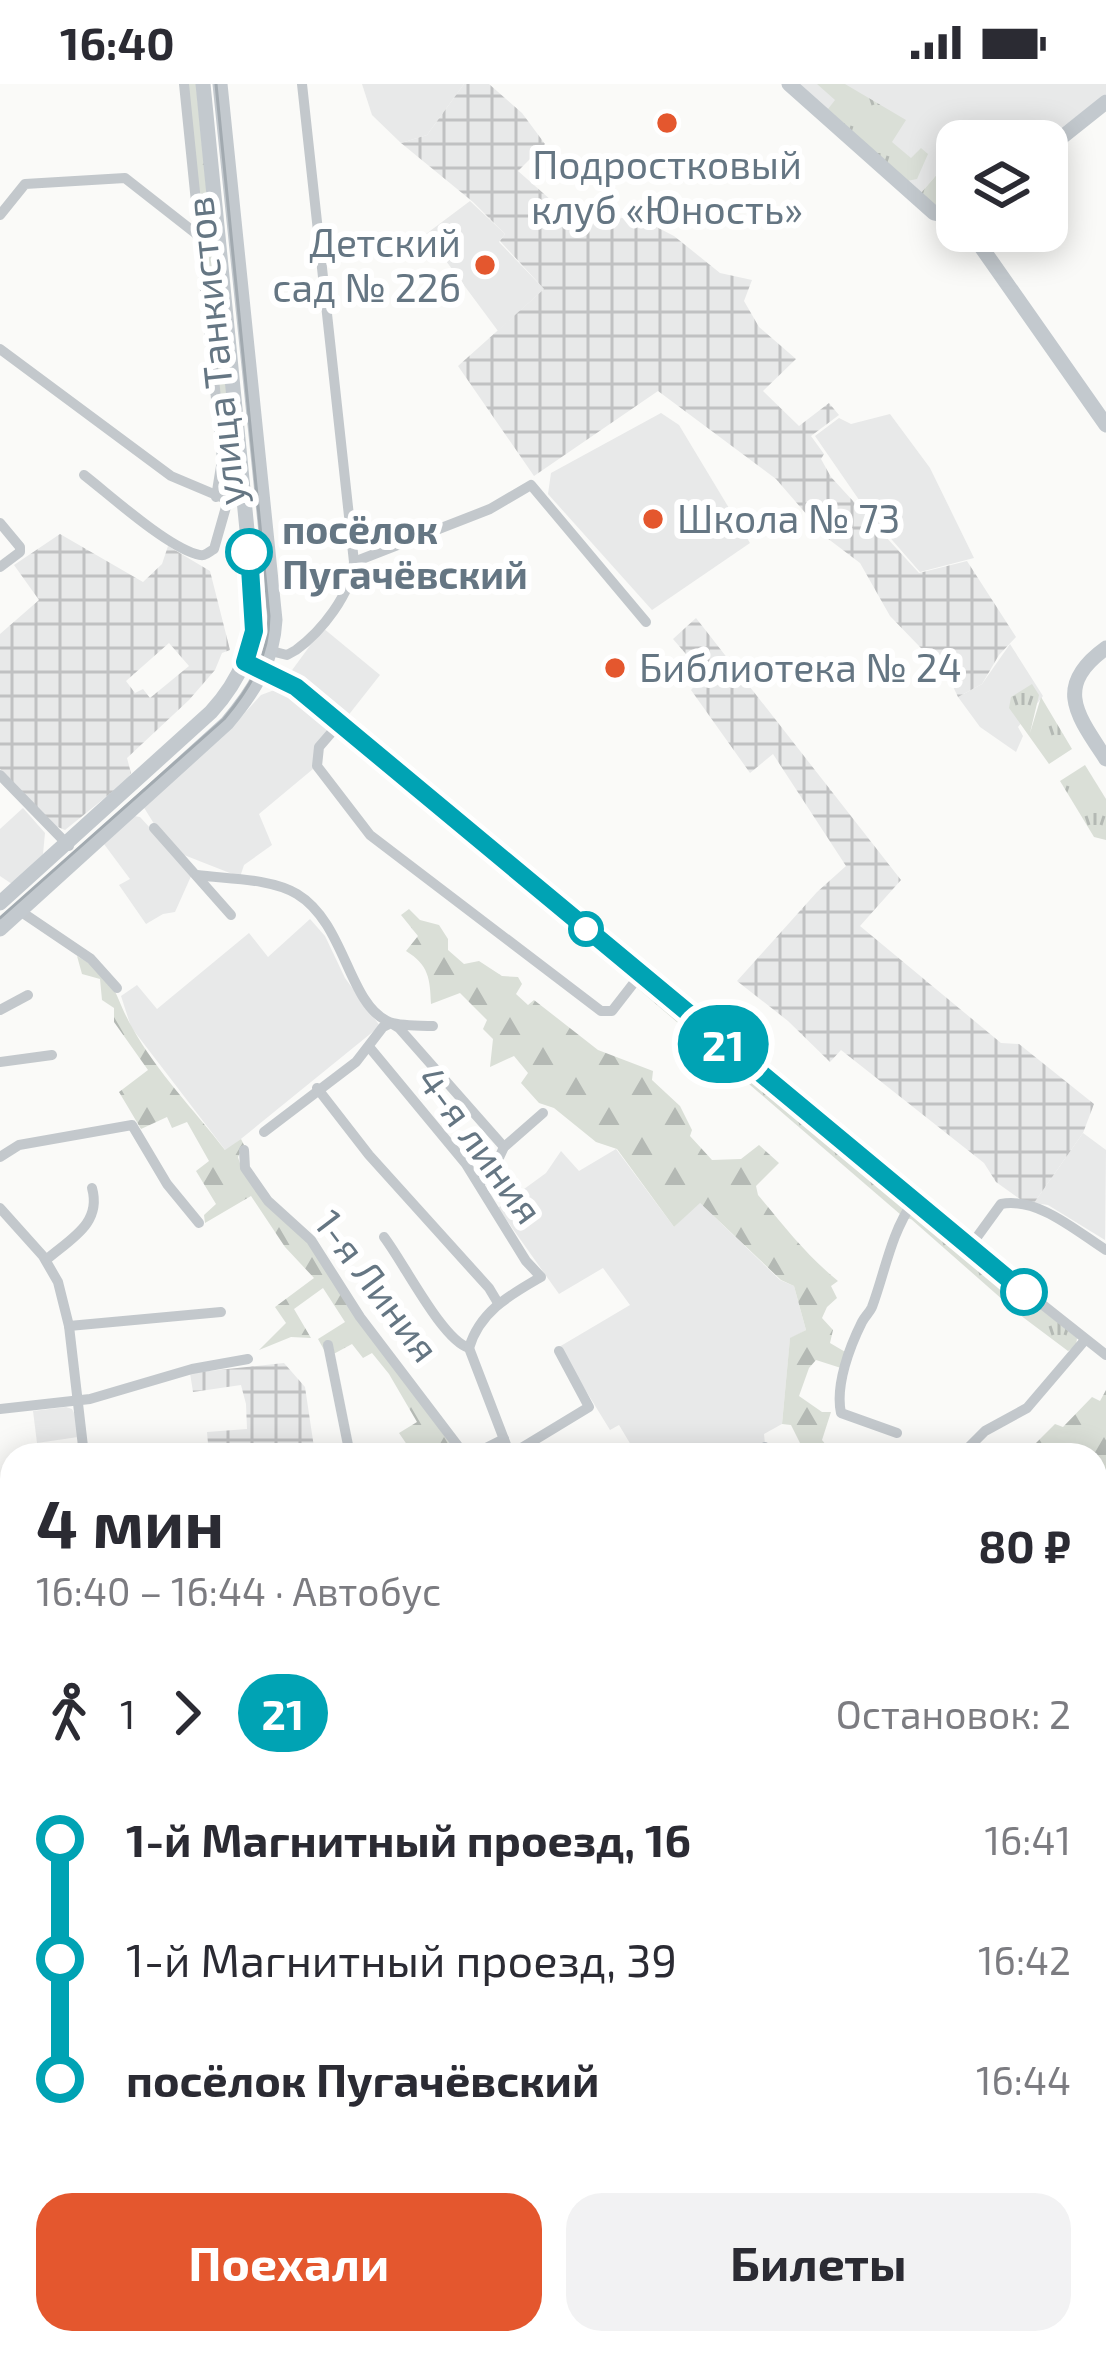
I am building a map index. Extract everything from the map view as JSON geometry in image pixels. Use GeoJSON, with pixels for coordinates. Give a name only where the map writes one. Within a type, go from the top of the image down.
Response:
{"type":"FeatureCollection","features":[{"type":"Feature","properties":{"kind":"main road","name":"улица Танкистов"},"geometry":{"type":"LineString","coordinates":[[203,84],[229,500],[254,601],[248,654]]}},
{"type":"Feature","properties":{"kind":"main road","name":"улица Танкистов"},"geometry":{"type":"LineString","coordinates":[[220,84],[275,620],[267,662]]}},
{"type":"Feature","properties":{"kind":"main road"},"geometry":{"type":"LineString","coordinates":[[789,84],[936,213]]}},
{"type":"Feature","properties":{"kind":"main road"},"geometry":{"type":"LineString","coordinates":[[1068,132],[1106,102]]}},
{"type":"Feature","properties":{"kind":"main road"},"geometry":{"type":"LineString","coordinates":[[985,252],[1106,425]]}},
{"type":"Feature","properties":{"kind":"main road"},"geometry":{"type":"LineString","coordinates":[[1106,648],[1077,675],[1073,690],[1078,714],[1106,759]]}},
{"type":"Feature","properties":{"kind":"main road"},"geometry":{"type":"LineString","coordinates":[[0,903],[211,712],[248,654]]}},
{"type":"Feature","properties":{"kind":"main road"},"geometry":{"type":"LineString","coordinates":[[0,929],[227,723],[267,662]]}},
{"type":"Feature","properties":{"kind":"main road"},"geometry":{"type":"LineString","coordinates":[[0,1654],[0,1679]]}},
{"type":"Feature","properties":{"kind":"street"},"geometry":{"type":"LineString","coordinates":[[84,475],[196,554],[214,549],[229,500],[184,84]]}},
{"type":"Feature","properties":{"kind":"street"},"geometry":{"type":"LineString","coordinates":[[267,662],[303,645],[352,581],[302,84]]}},
{"type":"Feature","properties":{"kind":"street"},"geometry":{"type":"LineString","coordinates":[[0,215],[25,184],[125,178],[200,236]]}},
{"type":"Feature","properties":{"kind":"street"},"geometry":{"type":"LineString","coordinates":[[2,190],[16,194]]}},
{"type":"Feature","properties":{"kind":"street"},"geometry":{"type":"LineString","coordinates":[[0,349],[171,476],[229,500],[264,501]]}},
{"type":"Feature","properties":{"kind":"street"},"geometry":{"type":"LineString","coordinates":[[353,562],[490,509],[531,485],[646,622]]}},
{"type":"Feature","properties":{"kind":"street"},"geometry":{"type":"LineString","coordinates":[[0,523],[20,552],[0,567]]}},
{"type":"Feature","properties":{"kind":"street"},"geometry":{"type":"LineString","coordinates":[[248,654],[267,662],[969,1248],[1106,1355]]}},
{"type":"Feature","properties":{"kind":"street"},"geometry":{"type":"LineString","coordinates":[[338,725],[319,747],[317,766],[370,835],[601,1010],[612,1011],[640,975]]}},
{"type":"Feature","properties":{"kind":"street"},"geometry":{"type":"LineString","coordinates":[[0,775],[80,857]]}},
{"type":"Feature","properties":{"kind":"street"},"geometry":{"type":"LineString","coordinates":[[154,828],[231,915]]}},
{"type":"Feature","properties":{"kind":"street"},"geometry":{"type":"LineString","coordinates":[[196,875],[297,893],[333,933],[358,992],[399,1028],[504,1147]]}},
{"type":"Feature","properties":{"kind":"street"},"geometry":{"type":"LineString","coordinates":[[20,911],[91,959],[117,988]]}},
{"type":"Feature","properties":{"kind":"street"},"geometry":{"type":"LineString","coordinates":[[0,1010],[28,995]]}},
{"type":"Feature","properties":{"kind":"street"},"geometry":{"type":"LineString","coordinates":[[264,1132],[370,1048],[383,1027],[391,1023],[433,1026]]}},
{"type":"Feature","properties":{"kind":"street","name":"4-я линия"},"geometry":{"type":"LineString","coordinates":[[370,1048],[432,1118],[541,1277],[498,1304]]}},
{"type":"Feature","properties":{"kind":"street"},"geometry":{"type":"LineString","coordinates":[[0,1062],[52,1055]]}},
{"type":"Feature","properties":{"kind":"street"},"geometry":{"type":"LineString","coordinates":[[317,1088],[498,1304],[482,1319],[470,1348],[506,1443]]}},
{"type":"Feature","properties":{"kind":"street"},"geometry":{"type":"LineString","coordinates":[[478,1184],[504,1147],[542,1113]]}},
{"type":"Feature","properties":{"kind":"street"},"geometry":{"type":"LineString","coordinates":[[0,1157],[19,1145],[131,1125],[167,1184],[199,1222]]}},
{"type":"Feature","properties":{"kind":"street","name":"1-я Линия"},"geometry":{"type":"LineString","coordinates":[[244,1150],[245,1168],[268,1201],[311,1240],[360,1318],[455,1443]]}},
{"type":"Feature","properties":{"kind":"street"},"geometry":{"type":"LineString","coordinates":[[46,1260],[88,1224],[96,1205],[92,1187]]}},
{"type":"Feature","properties":{"kind":"street"},"geometry":{"type":"LineString","coordinates":[[898,1433],[841,1413],[839,1404],[864,1317],[872,1310],[896,1236],[914,1202]]}},
{"type":"Feature","properties":{"kind":"street"},"geometry":{"type":"LineString","coordinates":[[969,1248],[1000,1204],[1011,1202],[1046,1212],[1105,1248]]}},
{"type":"Feature","properties":{"kind":"street"},"geometry":{"type":"LineString","coordinates":[[0,1208],[46,1260],[58,1282],[69,1326],[83,1443]]}},
{"type":"Feature","properties":{"kind":"street"},"geometry":{"type":"LineString","coordinates":[[384,1237],[456,1344],[470,1348]]}},
{"type":"Feature","properties":{"kind":"street"},"geometry":{"type":"LineString","coordinates":[[69,1326],[215,1313]]}},
{"type":"Feature","properties":{"kind":"street"},"geometry":{"type":"LineString","coordinates":[[973,1443],[1027,1408],[1085,1340]]}},
{"type":"Feature","properties":{"kind":"street"},"geometry":{"type":"LineString","coordinates":[[328,1345],[348,1443]]}},
{"type":"Feature","properties":{"kind":"street"},"geometry":{"type":"LineString","coordinates":[[530,1443],[589,1407],[559,1352]]}},
{"type":"Feature","properties":{"kind":"street"},"geometry":{"type":"LineString","coordinates":[[0,1409],[118,1394],[191,1370],[248,1359]]}},
{"type":"Feature","properties":{"kind":"street","name":"1-я Линия"},"geometry":{"type":"LineString","coordinates":[[496,1443],[504,1439]]}},
{"type":"Feature","properties":{"kind":"shaded area"},"geometry":{"type":"Polygon","coordinates":[[[362,84],[464,84],[427,135],[401,143],[372,115],[362,84]]]}},
{"type":"Feature","properties":{"kind":"shaded area"},"geometry":{"type":"Polygon","coordinates":[[[464,84],[489,84],[522,113],[545,144],[518,171],[568,215],[641,219],[674,236],[720,273],[752,280],[744,301],[759,327],[796,359],[763,391],[799,426],[829,403],[839,415],[811,436],[824,454],[821,459],[831,477],[919,573],[967,561],[1016,637],[982,684],[958,697],[948,676],[890,616],[860,563],[827,538],[776,479],[658,391],[534,476],[458,366],[544,289],[500,241],[505,234],[401,143],[427,135],[464,84]]]}},
{"type":"Feature","properties":{"kind":"shaded area"},"geometry":{"type":"Polygon","coordinates":[[[799,84],[1106,84],[1106,94],[1068,123],[936,120],[936,176],[921,193],[799,84]]]}},
{"type":"Feature","properties":{"kind":"shaded area","name":"Детский сад № 226"},"geometry":{"type":"Polygon","coordinates":[[[470,201],[505,234],[499,242],[544,289],[498,331],[426,234],[470,201]]]}},
{"type":"Feature","properties":{"kind":"shaded area","name":"Школа № 73"},"geometry":{"type":"Polygon","coordinates":[[[661,413],[679,425],[750,543],[652,610],[548,494],[551,473],[661,413]]]}},
{"type":"Feature","properties":{"kind":"shaded area"},"geometry":{"type":"Polygon","coordinates":[[[890,414],[930,468],[974,558],[920,572],[866,510],[815,436],[839,418],[851,424],[890,414]]]}},
{"type":"Feature","properties":{"kind":"shaded area"},"geometry":{"type":"Polygon","coordinates":[[[60,534],[143,582],[162,564],[168,546],[210,571],[230,650],[222,653],[215,670],[189,700],[127,758],[131,773],[127,780],[65,830],[53,825],[0,769],[0,634],[39,600],[14,565],[60,534]],[[169,643],[126,681],[135,693],[143,689],[150,698],[189,666],[169,643]]]}},
{"type":"Feature","properties":{"kind":"shaded area"},"geometry":{"type":"Polygon","coordinates":[[[696,618],[901,880],[860,926],[1001,1043],[1019,1044],[1094,1104],[1083,1133],[1034,1203],[1024,1202],[996,1182],[984,1163],[841,1050],[830,1062],[737,981],[846,866],[773,754],[750,773],[691,690],[704,675],[673,639],[696,618]]]}},
{"type":"Feature","properties":{"kind":"shaded area"},"geometry":{"type":"Polygon","coordinates":[[[323,628],[380,675],[343,722],[287,677],[323,628]]]}},
{"type":"Feature","properties":{"kind":"shaded area"},"geometry":{"type":"Polygon","coordinates":[[[1010,644],[1043,696],[1018,727],[1023,736],[1016,752],[980,727],[958,697],[982,684],[1010,644]]]}},
{"type":"Feature","properties":{"kind":"shaded area"},"geometry":{"type":"Polygon","coordinates":[[[277,689],[296,691],[330,724],[330,730],[313,769],[259,814],[272,845],[244,865],[240,877],[184,855],[143,806],[261,695],[277,689]]]}},
{"type":"Feature","properties":{"kind":"shaded area"},"geometry":{"type":"Polygon","coordinates":[[[23,808],[45,833],[43,854],[12,884],[0,876],[0,829],[23,808]]]}},
{"type":"Feature","properties":{"kind":"shaded area"},"geometry":{"type":"Polygon","coordinates":[[[134,816],[192,874],[175,912],[146,924],[119,885],[130,879],[104,844],[134,816]]]}},
{"type":"Feature","properties":{"kind":"shaded area"},"geometry":{"type":"Polygon","coordinates":[[[310,919],[380,1026],[226,1151],[131,1027],[121,996],[137,985],[157,1009],[249,933],[268,957],[310,919]]]}},
{"type":"Feature","properties":{"kind":"shaded area"},"geometry":{"type":"Polygon","coordinates":[[[1083,1133],[1106,1150],[1105,1240],[1048,1205],[1034,1203],[1083,1133]]]}},
{"type":"Feature","properties":{"kind":"shaded area"},"geometry":{"type":"Polygon","coordinates":[[[616,1149],[674,1227],[699,1202],[780,1280],[794,1286],[806,1330],[790,1339],[782,1424],[764,1434],[765,1443],[630,1443],[619,1425],[610,1430],[559,1347],[630,1305],[603,1268],[559,1294],[498,1208],[546,1173],[561,1151],[579,1171],[616,1149]]]}},
{"type":"Feature","properties":{"kind":"shaded area"},"geometry":{"type":"Polygon","coordinates":[[[284,1363],[305,1387],[313,1443],[208,1443],[207,1432],[247,1429],[246,1404],[241,1385],[193,1392],[190,1373],[284,1363]]]}},
{"type":"Feature","properties":{"kind":"shaded area"},"geometry":{"type":"Polygon","coordinates":[[[66,1407],[75,1415],[78,1437],[37,1443],[33,1411],[66,1407]]]}},
{"type":"Feature","properties":{"kind":"green space"},"geometry":{"type":"Polygon","coordinates":[[[188,84],[196,84],[237,495],[233,497],[223,487],[188,84]]]}},
{"type":"Feature","properties":{"kind":"green space"},"geometry":{"type":"Polygon","coordinates":[[[817,84],[845,84],[906,120],[892,142],[911,158],[921,148],[928,154],[917,179],[907,181],[828,109],[835,100],[817,84]]]}},
{"type":"Feature","properties":{"kind":"green space"},"geometry":{"type":"Polygon","coordinates":[[[936,176],[936,205],[921,193],[936,176]]]}},
{"type":"Feature","properties":{"kind":"green space"},"geometry":{"type":"Polygon","coordinates":[[[1032,684],[1039,695],[1030,733],[1041,697],[1072,749],[1049,764],[1009,708],[1011,697],[1032,684]]]}},
{"type":"Feature","properties":{"kind":"green space"},"geometry":{"type":"Polygon","coordinates":[[[1085,765],[1106,799],[1106,840],[1094,837],[1060,781],[1085,765]]]}},
{"type":"Feature","properties":{"kind":"green space"},"geometry":{"type":"Polygon","coordinates":[[[409,909],[420,920],[439,925],[448,939],[448,950],[464,964],[479,961],[502,976],[518,977],[522,984],[516,994],[528,1005],[534,1000],[598,1050],[653,1071],[652,1080],[680,1106],[692,1130],[690,1136],[712,1160],[741,1159],[759,1145],[779,1163],[756,1186],[758,1195],[805,1251],[838,1281],[831,1286],[837,1298],[822,1318],[833,1330],[830,1343],[847,1353],[841,1368],[816,1360],[799,1396],[822,1412],[831,1412],[824,1443],[800,1443],[791,1425],[782,1424],[790,1338],[806,1330],[794,1286],[781,1280],[700,1203],[674,1227],[617,1149],[596,1142],[554,1108],[539,1103],[521,1083],[528,1073],[514,1056],[490,1067],[493,1039],[483,1029],[487,1020],[460,993],[431,1004],[427,973],[406,951],[418,936],[401,915],[409,909]]]}},
{"type":"Feature","properties":{"kind":"green space"},"geometry":{"type":"Polygon","coordinates":[[[77,956],[108,980],[153,1061],[225,1150],[241,1139],[242,1170],[300,1232],[449,1443],[406,1443],[399,1433],[417,1422],[372,1353],[363,1358],[352,1344],[328,1357],[318,1339],[345,1322],[323,1288],[294,1309],[311,1338],[291,1337],[259,1350],[286,1323],[275,1307],[314,1278],[285,1247],[251,1196],[205,1223],[204,1215],[216,1204],[196,1171],[209,1161],[187,1122],[172,1128],[167,1117],[141,1129],[119,1092],[148,1070],[114,1022],[114,1008],[102,1000],[100,979],[82,974],[77,956]]]}},
{"type":"Feature","properties":{"kind":"green space"},"geometry":{"type":"Polygon","coordinates":[[[642,982],[909,1203],[901,1215],[635,986],[642,982]]]}},
{"type":"Feature","properties":{"kind":"green space"},"geometry":{"type":"Polygon","coordinates":[[[915,1207],[1077,1338],[1076,1346],[1068,1351],[905,1218],[915,1207]]]}},
{"type":"Feature","properties":{"kind":"green space"},"geometry":{"type":"Polygon","coordinates":[[[1106,1390],[1106,1443],[1036,1443],[1055,1424],[1063,1427],[1092,1397],[1100,1401],[1106,1390]]]}},
{"type":"Feature","properties":{"kind":"tram line"},"geometry":{"type":"LineString","coordinates":[[0,918],[224,719],[250,684],[266,645],[269,616],[216,84]]}},
{"type":"Feature","properties":{"kind":"bus line","name":"21"},"geometry":{"type":"LineString","coordinates":[[249,552],[254,631],[245,662],[296,687],[1024,1292]]}},
{"type":"Feature","properties":{"kind":"place","name":"Подростковый клуб «Юность»"},"geometry":{"type":"Point","coordinates":[667,123]}},
{"type":"Feature","properties":{"kind":"place","name":"Детский сад № 226"},"geometry":{"type":"Point","coordinates":[485,265]}},
{"type":"Feature","properties":{"kind":"place","name":"Школа № 73"},"geometry":{"type":"Point","coordinates":[653,519]}},
{"type":"Feature","properties":{"kind":"place","name":"посёлок Пугачёвский"},"geometry":{"type":"Point","coordinates":[249,552]}},
{"type":"Feature","properties":{"kind":"place","name":"Библиотека № 24"},"geometry":{"type":"Point","coordinates":[615,668]}}]}
